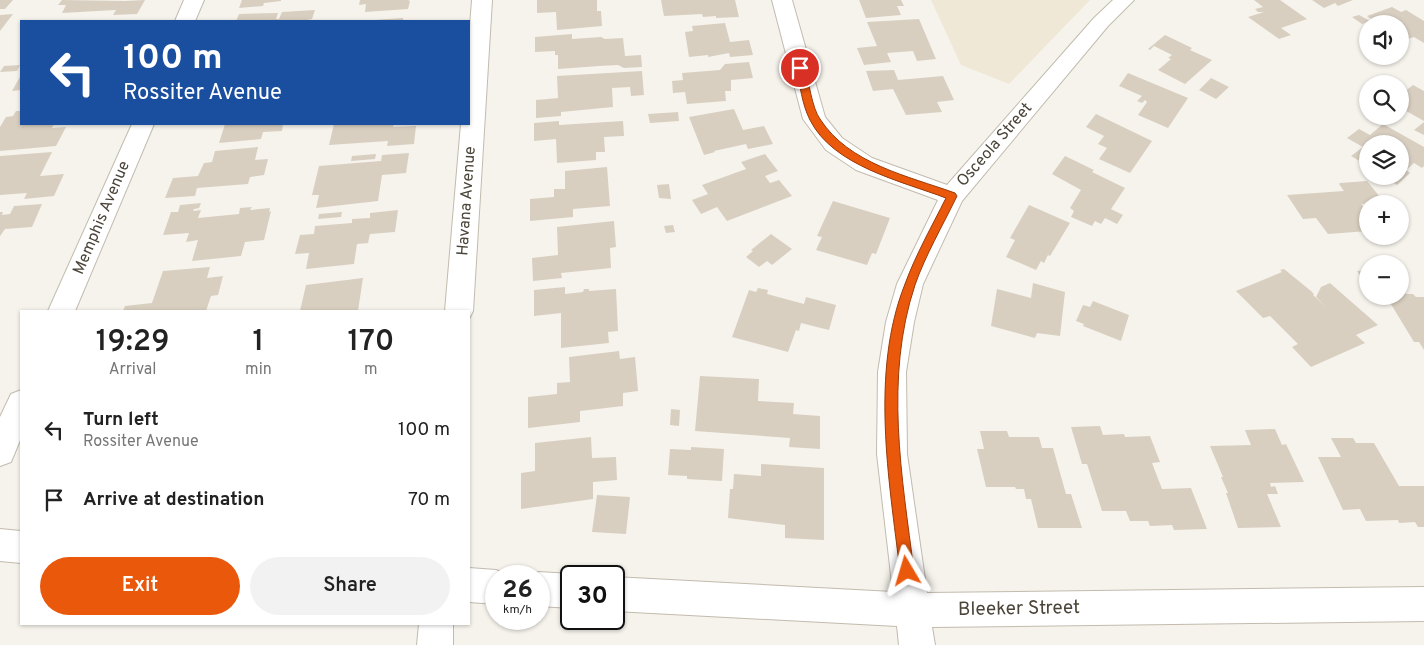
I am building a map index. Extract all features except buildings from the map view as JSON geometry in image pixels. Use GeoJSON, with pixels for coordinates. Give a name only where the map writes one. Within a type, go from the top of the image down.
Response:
{"type":"FeatureCollection","features":[{"type":"Feature","properties":{"kind":"street"},"geometry":{"type":"LineString","coordinates":[[185,20],[194,0]]}},
{"type":"Feature","properties":{"kind":"street","name":"Havana Avenue"},"geometry":{"type":"LineString","coordinates":[[459,310],[482,0]]}},
{"type":"Feature","properties":{"kind":"street"},"geometry":{"type":"LineString","coordinates":[[782,0],[814,119],[834,144],[864,164],[952,196]]}},
{"type":"Feature","properties":{"kind":"street","name":"Osceola Street"},"geometry":{"type":"LineString","coordinates":[[917,645],[892,454],[892,372],[900,322],[910,284],[952,196],[1101,22],[1124,0]]}},
{"type":"Feature","properties":{"kind":"street","name":"Memphis Avenue"},"geometry":{"type":"LineString","coordinates":[[61,310],[143,125]]}},
{"type":"Feature","properties":{"kind":"street"},"geometry":{"type":"LineString","coordinates":[[0,452],[20,405]]}},
{"type":"Feature","properties":{"kind":"street"},"geometry":{"type":"LineString","coordinates":[[0,546],[20,547]]}},
{"type":"Feature","properties":{"kind":"street"},"geometry":{"type":"LineString","coordinates":[[470,586],[485,587]]}},
{"type":"Feature","properties":{"kind":"street","name":"Bleeker Street"},"geometry":{"type":"LineString","coordinates":[[625,595],[912,610],[1424,604]]}},
{"type":"Feature","properties":{"kind":"street"},"geometry":{"type":"LineString","coordinates":[[435,645],[436,625]]}},
{"type":"Feature","properties":{"kind":"shaded area"},"geometry":{"type":"Polygon","coordinates":[[[931,0],[1090,0],[1009,84],[961,65],[931,0]]]}},
{"type":"Feature","properties":{"kind":"route"},"geometry":{"type":"LineString","coordinates":[[800,68],[814,119],[834,144],[864,164],[952,196],[910,284],[900,322],[892,372],[892,454],[907,571]]}}]}
